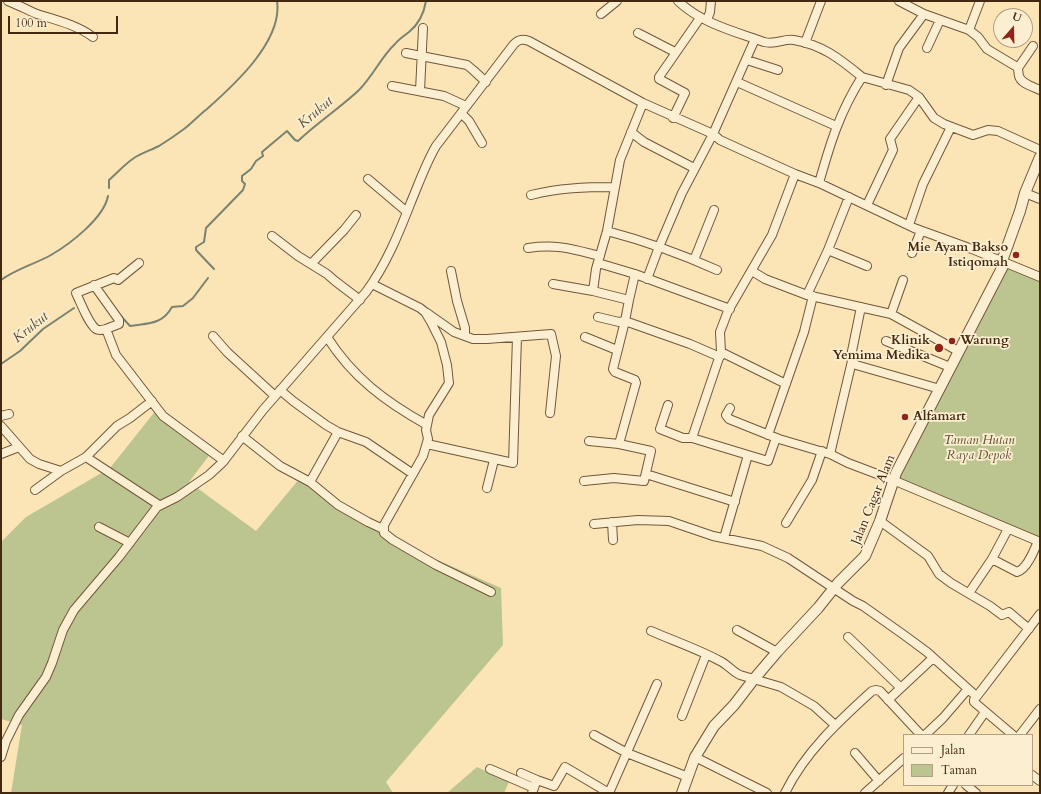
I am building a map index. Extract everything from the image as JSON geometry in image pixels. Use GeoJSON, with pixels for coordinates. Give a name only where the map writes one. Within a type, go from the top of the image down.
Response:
{"type":"FeatureCollection","features":[{"type":"Feature","properties":{"kind":"street"},"geometry":{"type":"LineString","coordinates":[[8,1],[80,29],[93,37]]}},
{"type":"Feature","properties":{"kind":"street"},"geometry":{"type":"LineString","coordinates":[[601,14],[616,1]]}},
{"type":"Feature","properties":{"kind":"street"},"geometry":{"type":"LineString","coordinates":[[678,1],[687,9],[703,19],[755,39],[770,43],[790,39],[831,52],[862,77],[886,85],[909,90],[919,97],[934,118],[951,127],[973,135],[993,130],[998,131],[1040,150]]}},
{"type":"Feature","properties":{"kind":"street"},"geometry":{"type":"LineString","coordinates":[[673,118],[685,93],[659,79],[659,77],[675,52],[710,12],[711,1]]}},
{"type":"Feature","properties":{"kind":"street"},"geometry":{"type":"LineString","coordinates":[[805,43],[821,1]]}},
{"type":"Feature","properties":{"kind":"street"},"geometry":{"type":"LineString","coordinates":[[899,1],[924,14],[969,30],[978,37],[987,49],[1018,68]]}},
{"type":"Feature","properties":{"kind":"street"},"geometry":{"type":"LineString","coordinates":[[969,30],[980,1]]}},
{"type":"Feature","properties":{"kind":"street"},"geometry":{"type":"LineString","coordinates":[[886,85],[899,48],[924,14]]}},
{"type":"Feature","properties":{"kind":"street"},"geometry":{"type":"LineString","coordinates":[[927,48],[940,20]]}},
{"type":"Feature","properties":{"kind":"street"},"geometry":{"type":"LineString","coordinates":[[420,91],[423,28]]}},
{"type":"Feature","properties":{"kind":"street"},"geometry":{"type":"LineString","coordinates":[[638,33],[675,52]]}},
{"type":"Feature","properties":{"kind":"street"},"geometry":{"type":"LineString","coordinates":[[647,279],[659,247],[694,168],[713,134],[755,39]]}},
{"type":"Feature","properties":{"kind":"street"},"geometry":{"type":"LineString","coordinates":[[1,757],[4,734],[46,677],[69,617],[159,505],[177,497],[215,471],[278,393],[360,300],[372,284],[396,239],[432,154],[443,136],[516,41],[529,41],[643,103],[673,118],[713,134],[727,144],[819,183],[921,231],[1002,261],[1040,277]]}},
{"type":"Feature","properties":{"kind":"street"},"geometry":{"type":"LineString","coordinates":[[1032,48],[1018,68],[1019,76],[1022,82],[1040,90]]}},
{"type":"Feature","properties":{"kind":"street"},"geometry":{"type":"LineString","coordinates":[[406,53],[467,65],[486,82]]}},
{"type":"Feature","properties":{"kind":"street"},"geometry":{"type":"LineString","coordinates":[[747,60],[778,70]]}},
{"type":"Feature","properties":{"kind":"street"},"geometry":{"type":"LineString","coordinates":[[819,183],[836,126],[850,95],[862,77]]}},
{"type":"Feature","properties":{"kind":"street"},"geometry":{"type":"LineString","coordinates":[[737,82],[836,126]]}},
{"type":"Feature","properties":{"kind":"street"},"geometry":{"type":"LineString","coordinates":[[392,86],[452,98],[466,106]]}},
{"type":"Feature","properties":{"kind":"street"},"geometry":{"type":"LineString","coordinates":[[867,206],[893,150],[890,139],[919,97]]}},
{"type":"Feature","properties":{"kind":"street"},"geometry":{"type":"LineString","coordinates":[[593,291],[607,230],[621,154],[643,103]]}},
{"type":"Feature","properties":{"kind":"street"},"geometry":{"type":"LineString","coordinates":[[461,113],[469,121],[482,143]]}},
{"type":"Feature","properties":{"kind":"street"},"geometry":{"type":"LineString","coordinates":[[909,225],[923,184],[951,127]]}},
{"type":"Feature","properties":{"kind":"street"},"geometry":{"type":"LineString","coordinates":[[631,132],[644,142],[694,168]]}},
{"type":"Feature","properties":{"kind":"street","name":"Jalan Cagar Alam"},"geometry":{"type":"LineString","coordinates":[[682,793],[695,757],[711,730],[734,705],[777,652],[818,608],[834,588],[865,556],[880,521],[893,480],[1003,266],[1002,261],[1025,193],[1040,157]]}},
{"type":"Feature","properties":{"kind":"street"},"geometry":{"type":"LineString","coordinates":[[692,438],[720,355],[720,332],[730,309],[772,234],[795,174]]}},
{"type":"Feature","properties":{"kind":"street"},"geometry":{"type":"LineString","coordinates":[[368,179],[407,212]]}},
{"type":"Feature","properties":{"kind":"street"},"geometry":{"type":"LineString","coordinates":[[531,195],[576,187],[614,187]]}},
{"type":"Feature","properties":{"kind":"street"},"geometry":{"type":"LineString","coordinates":[[1025,193],[1040,200]]}},
{"type":"Feature","properties":{"kind":"street"},"geometry":{"type":"LineString","coordinates":[[768,435],[804,332],[810,295],[849,197]]}},
{"type":"Feature","properties":{"kind":"street"},"geometry":{"type":"LineString","coordinates":[[694,260],[714,210]]}},
{"type":"Feature","properties":{"kind":"street"},"geometry":{"type":"LineString","coordinates":[[311,264],[344,230],[356,215]]}},
{"type":"Feature","properties":{"kind":"street"},"geometry":{"type":"LineString","coordinates":[[607,230],[659,247],[717,270]]}},
{"type":"Feature","properties":{"kind":"street"},"geometry":{"type":"LineString","coordinates":[[912,253],[921,231]]}},
{"type":"Feature","properties":{"kind":"street"},"geometry":{"type":"LineString","coordinates":[[272,236],[327,274],[360,300]]}},
{"type":"Feature","properties":{"kind":"street"},"geometry":{"type":"LineString","coordinates":[[528,248],[560,246],[575,249],[647,279],[730,309]]}},
{"type":"Feature","properties":{"kind":"street"},"geometry":{"type":"LineString","coordinates":[[828,250],[867,266]]}},
{"type":"Feature","properties":{"kind":"street"},"geometry":{"type":"LineString","coordinates":[[94,286],[119,320],[119,324],[106,329],[100,330],[96,328],[87,316],[76,293],[114,278],[118,280],[138,263]]}},
{"type":"Feature","properties":{"kind":"street"},"geometry":{"type":"LineString","coordinates":[[451,271],[457,302],[465,328],[465,335]]}},
{"type":"Feature","properties":{"kind":"street"},"geometry":{"type":"LineString","coordinates":[[752,271],[765,279],[810,295],[891,314],[958,351]]}},
{"type":"Feature","properties":{"kind":"street"},"geometry":{"type":"LineString","coordinates":[[619,444],[636,383],[635,380],[614,371],[617,350],[635,274]]}},
{"type":"Feature","properties":{"kind":"street"},"geometry":{"type":"LineString","coordinates":[[891,314],[903,280]]}},
{"type":"Feature","properties":{"kind":"street"},"geometry":{"type":"LineString","coordinates":[[372,284],[420,308],[454,332],[473,339],[551,334],[556,356],[550,413]]}},
{"type":"Feature","properties":{"kind":"street"},"geometry":{"type":"LineString","coordinates":[[553,284],[593,291],[629,300]]}},
{"type":"Feature","properties":{"kind":"street"},"geometry":{"type":"LineString","coordinates":[[786,523],[810,485],[826,452],[852,361],[851,356],[861,307]]}},
{"type":"Feature","properties":{"kind":"street"},"geometry":{"type":"LineString","coordinates":[[383,529],[423,456],[427,444],[427,425],[429,415],[447,387],[449,380],[447,365],[440,342],[425,312]]}},
{"type":"Feature","properties":{"kind":"street"},"geometry":{"type":"LineString","coordinates":[[598,317],[619,322],[625,321],[690,344],[720,355],[786,384]]}},
{"type":"Feature","properties":{"kind":"street"},"geometry":{"type":"LineString","coordinates":[[106,329],[116,355],[163,416],[224,461]]}},
{"type":"Feature","properties":{"kind":"street"},"geometry":{"type":"LineString","coordinates":[[213,336],[227,352],[278,393],[338,432],[366,442],[413,474]]}},
{"type":"Feature","properties":{"kind":"street"},"geometry":{"type":"LineString","coordinates":[[427,444],[513,463],[518,336]]}},
{"type":"Feature","properties":{"kind":"street"},"geometry":{"type":"LineString","coordinates":[[327,337],[344,362],[357,376],[404,412],[427,425]]}},
{"type":"Feature","properties":{"kind":"street"},"geometry":{"type":"LineString","coordinates":[[585,337],[617,350]]}},
{"type":"Feature","properties":{"kind":"street"},"geometry":{"type":"LineString","coordinates":[[886,341],[950,367]]}},
{"type":"Feature","properties":{"kind":"street"},"geometry":{"type":"LineString","coordinates":[[852,361],[856,364],[940,389]]}},
{"type":"Feature","properties":{"kind":"street"},"geometry":{"type":"LineString","coordinates":[[35,490],[61,471],[86,457],[117,426],[152,401]]}},
{"type":"Feature","properties":{"kind":"street"},"geometry":{"type":"LineString","coordinates":[[668,405],[660,429],[682,438],[692,438],[768,461],[776,438]]}},
{"type":"Feature","properties":{"kind":"street"},"geometry":{"type":"LineString","coordinates":[[730,408],[726,415],[729,419],[776,438],[826,452],[848,463],[893,480],[1039,542],[1024,568],[1020,572],[1017,572],[992,559]]}},
{"type":"Feature","properties":{"kind":"street"},"geometry":{"type":"LineString","coordinates":[[2,430],[30,458],[39,464],[61,471]]}},
{"type":"Feature","properties":{"kind":"street"},"geometry":{"type":"LineString","coordinates":[[310,482],[338,432]]}},
{"type":"Feature","properties":{"kind":"street"},"geometry":{"type":"LineString","coordinates":[[242,436],[280,466],[310,482],[338,505],[383,529],[387,536],[393,540],[491,592]]}},
{"type":"Feature","properties":{"kind":"street"},"geometry":{"type":"LineString","coordinates":[[584,481],[614,478],[644,482],[651,451],[619,444],[589,441]]}},
{"type":"Feature","properties":{"kind":"street"},"geometry":{"type":"LineString","coordinates":[[1,454],[19,447]]}},
{"type":"Feature","properties":{"kind":"street"},"geometry":{"type":"LineString","coordinates":[[724,538],[748,455]]}},
{"type":"Feature","properties":{"kind":"street"},"geometry":{"type":"LineString","coordinates":[[86,457],[159,505]]}},
{"type":"Feature","properties":{"kind":"street"},"geometry":{"type":"LineString","coordinates":[[487,488],[494,460]]}},
{"type":"Feature","properties":{"kind":"street"},"geometry":{"type":"LineString","coordinates":[[646,474],[735,502]]}},
{"type":"Feature","properties":{"kind":"street"},"geometry":{"type":"LineString","coordinates":[[594,524],[638,520],[664,520],[713,536],[762,546],[774,551],[788,558],[864,606],[933,658],[976,696]]}},
{"type":"Feature","properties":{"kind":"street"},"geometry":{"type":"LineString","coordinates":[[880,521],[928,556],[939,574],[951,583],[990,606],[1002,615],[1009,612],[1029,628]]}},
{"type":"Feature","properties":{"kind":"street"},"geometry":{"type":"LineString","coordinates":[[612,522],[613,540]]}},
{"type":"Feature","properties":{"kind":"street"},"geometry":{"type":"LineString","coordinates":[[99,527],[130,543]]}},
{"type":"Feature","properties":{"kind":"street"},"geometry":{"type":"LineString","coordinates":[[969,593],[992,559],[1008,529]]}},
{"type":"Feature","properties":{"kind":"street"},"geometry":{"type":"LineString","coordinates":[[1013,734],[974,702],[974,700],[1040,614]]}},
{"type":"Feature","properties":{"kind":"street"},"geometry":{"type":"LineString","coordinates":[[737,630],[777,652]]}},
{"type":"Feature","properties":{"kind":"street"},"geometry":{"type":"LineString","coordinates":[[651,631],[706,654],[721,662],[735,673],[781,688],[795,695],[814,706],[835,725]]}},
{"type":"Feature","properties":{"kind":"street"},"geometry":{"type":"LineString","coordinates":[[848,637],[901,688]]}},
{"type":"Feature","properties":{"kind":"street"},"geometry":{"type":"LineString","coordinates":[[682,716],[706,654]]}},
{"type":"Feature","properties":{"kind":"street"},"geometry":{"type":"LineString","coordinates":[[888,700],[933,658]]}},
{"type":"Feature","properties":{"kind":"street"},"geometry":{"type":"LineString","coordinates":[[490,769],[534,787],[553,790],[565,768],[609,793],[657,684]]}},
{"type":"Feature","properties":{"kind":"street"},"geometry":{"type":"LineString","coordinates":[[926,734],[943,718],[968,689]]}},
{"type":"Feature","properties":{"kind":"street"},"geometry":{"type":"LineString","coordinates":[[785,793],[809,755],[835,725],[872,691],[880,691],[920,734]]}},
{"type":"Feature","properties":{"kind":"street"},"geometry":{"type":"LineString","coordinates":[[1021,734],[1040,709]]}},
{"type":"Feature","properties":{"kind":"street"},"geometry":{"type":"LineString","coordinates":[[970,734],[986,712]]}},
{"type":"Feature","properties":{"kind":"street"},"geometry":{"type":"LineString","coordinates":[[594,735],[627,753],[688,777]]}},
{"type":"Feature","properties":{"kind":"street"},"geometry":{"type":"LineString","coordinates":[[855,753],[879,781]]}},
{"type":"Feature","properties":{"kind":"street"},"geometry":{"type":"LineString","coordinates":[[695,757],[767,793]]}},
{"type":"Feature","properties":{"kind":"street"},"geometry":{"type":"LineString","coordinates":[[866,793],[903,759]]}},
{"type":"Feature","properties":{"kind":"street"},"geometry":{"type":"LineString","coordinates":[[521,773],[534,787]]}},
{"type":"Feature","properties":{"kind":"street"},"geometry":{"type":"LineString","coordinates":[[789,785],[794,793]]}},
{"type":"Feature","properties":{"kind":"street"},"geometry":{"type":"LineString","coordinates":[[967,786],[976,793]]}},
{"type":"Feature","properties":{"kind":"green space","name":"Taman Hutan Raya Depok"},"geometry":{"type":"Polygon","coordinates":[[[1005,266],[1040,281],[1040,538],[898,480],[1005,266]]]}},
{"type":"Feature","properties":{"kind":"green space"},"geometry":{"type":"Polygon","coordinates":[[[157,409],[214,449],[189,482],[256,531],[300,478],[410,548],[501,588],[503,645],[386,782],[393,793],[11,793],[22,725],[1,719],[1,542],[26,517],[110,468],[157,409]]]}},
{"type":"Feature","properties":{"kind":"green space"},"geometry":{"type":"Polygon","coordinates":[[[477,767],[509,782],[504,793],[447,793],[477,767]]]}},
{"type":"Feature","properties":{"kind":"waterway"},"geometry":{"type":"LineString","coordinates":[[109,188],[109,180],[127,163],[137,156],[159,146],[184,129],[243,75],[265,46],[272,31],[277,16],[277,1]]}},
{"type":"Feature","properties":{"kind":"waterway","name":"Krukut"},"geometry":{"type":"LineString","coordinates":[[214,269],[196,250],[196,247],[204,242],[206,228],[243,190],[245,184],[242,181],[242,176],[251,169],[256,161],[263,156],[262,152],[287,131],[295,140],[298,141],[359,90],[369,79],[390,49],[416,25],[424,10],[426,1]]}},
{"type":"Feature","properties":{"kind":"waterway"},"geometry":{"type":"LineString","coordinates":[[1,280],[51,255],[85,230],[100,213],[108,196]]}},
{"type":"Feature","properties":{"kind":"waterway","name":"Krukut"},"geometry":{"type":"LineString","coordinates":[[119,314],[130,326],[159,320],[164,317],[172,307],[183,306],[193,298],[208,278]]}},
{"type":"Feature","properties":{"kind":"waterway","name":"Krukut"},"geometry":{"type":"LineString","coordinates":[[1,364],[20,351],[43,329],[74,308]]}},
{"type":"Feature","properties":{"kind":"place","name":"Mie Ayam Bakso Istiqomah"},"geometry":{"type":"Point","coordinates":[1016,255]}},
{"type":"Feature","properties":{"kind":"place","name":"Warung"},"geometry":{"type":"Point","coordinates":[952,341]}},
{"type":"Feature","properties":{"kind":"place","name":"Klinik Yemima Medika"},"geometry":{"type":"Point","coordinates":[939,348]}},
{"type":"Feature","properties":{"kind":"place","name":"Alfamart"},"geometry":{"type":"Point","coordinates":[905,417]}}]}
